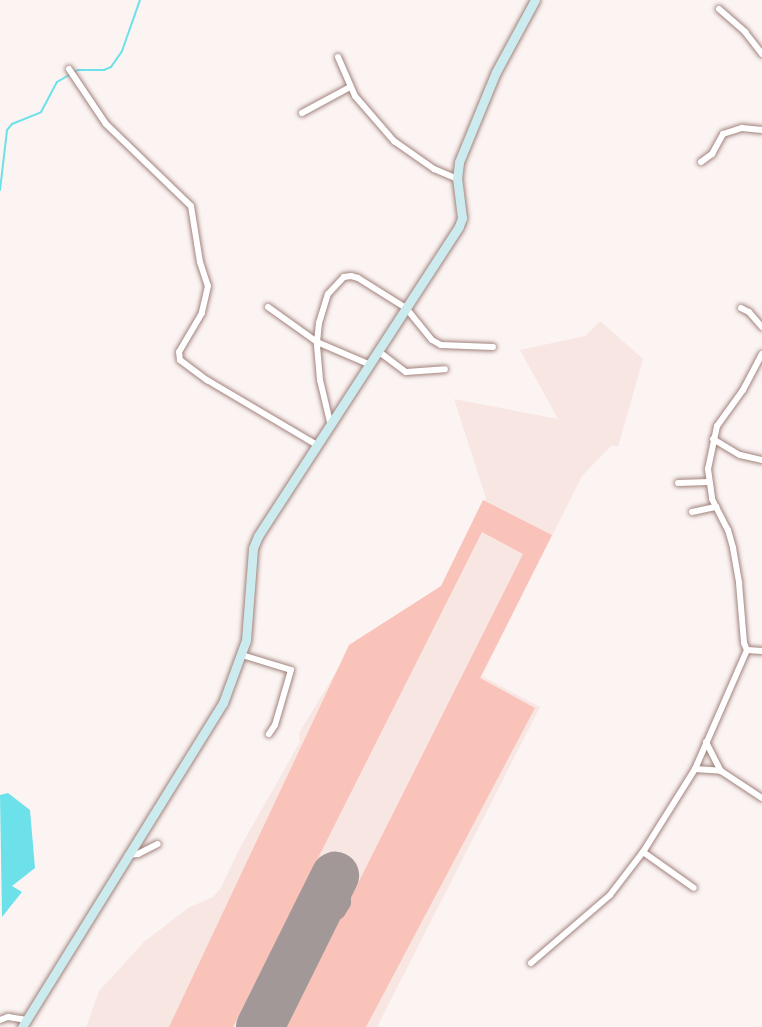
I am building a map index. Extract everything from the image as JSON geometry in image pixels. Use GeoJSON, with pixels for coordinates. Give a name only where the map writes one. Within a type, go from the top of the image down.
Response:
{"type":"FeatureCollection","features":[{"type":"Feature","properties":{"kind":"street"},"geometry":{"type":"LineString","coordinates":[[0,1020],[8,1017],[24,1024],[224,703],[246,640],[255,542],[330,422],[371,365],[459,226],[462,218],[457,179],[459,162],[496,72],[535,0]]}},
{"type":"Feature","properties":{"kind":"street"},"geometry":{"type":"LineString","coordinates":[[719,9],[745,32],[762,54]]}},
{"type":"Feature","properties":{"kind":"street"},"geometry":{"type":"LineString","coordinates":[[338,57],[350,87],[394,141],[434,170],[457,179]]}},
{"type":"Feature","properties":{"kind":"street"},"geometry":{"type":"LineString","coordinates":[[69,69],[100,118],[188,200],[194,212],[200,262],[208,286],[202,313],[179,352],[180,360],[207,380],[317,445]]}},
{"type":"Feature","properties":{"kind":"street"},"geometry":{"type":"LineString","coordinates":[[302,113],[350,87]]}},
{"type":"Feature","properties":{"kind":"street"},"geometry":{"type":"LineString","coordinates":[[701,162],[712,154],[723,134],[742,128],[762,130]]}},
{"type":"Feature","properties":{"kind":"street"},"geometry":{"type":"LineString","coordinates":[[330,422],[320,380],[317,342],[325,301],[338,282],[348,276],[365,282],[406,308],[432,339],[441,345],[493,347]]}},
{"type":"Feature","properties":{"kind":"street"},"geometry":{"type":"LineString","coordinates":[[268,307],[317,342],[371,365]]}},
{"type":"Feature","properties":{"kind":"street"},"geometry":{"type":"LineString","coordinates":[[741,308],[749,312],[762,327]]}},
{"type":"Feature","properties":{"kind":"street"},"geometry":{"type":"LineString","coordinates":[[378,351],[406,372],[444,369]]}},
{"type":"Feature","properties":{"kind":"street"},"geometry":{"type":"LineString","coordinates":[[531,963],[610,895],[643,852],[695,769],[747,650],[741,632],[739,583],[733,548],[716,507],[709,482],[708,461],[719,423],[742,390],[762,354]]}},
{"type":"Feature","properties":{"kind":"street"},"geometry":{"type":"LineString","coordinates":[[713,439],[740,455],[762,460]]}},
{"type":"Feature","properties":{"kind":"street"},"geometry":{"type":"LineString","coordinates":[[678,483],[709,482]]}},
{"type":"Feature","properties":{"kind":"street"},"geometry":{"type":"LineString","coordinates":[[692,512],[716,507]]}},
{"type":"Feature","properties":{"kind":"street"},"geometry":{"type":"LineString","coordinates":[[747,650],[762,651]]}},
{"type":"Feature","properties":{"kind":"street"},"geometry":{"type":"LineString","coordinates":[[242,654],[291,670],[275,725],[269,734]]}},
{"type":"Feature","properties":{"kind":"street"},"geometry":{"type":"LineString","coordinates":[[706,742],[720,771]]}},
{"type":"Feature","properties":{"kind":"street"},"geometry":{"type":"LineString","coordinates":[[695,769],[720,771],[762,798]]}},
{"type":"Feature","properties":{"kind":"street"},"geometry":{"type":"LineString","coordinates":[[128,855],[138,854],[158,844]]}},
{"type":"Feature","properties":{"kind":"street"},"geometry":{"type":"LineString","coordinates":[[643,852],[694,888]]}},
{"type":"Feature","properties":{"kind":"shaded area"},"geometry":{"type":"Polygon","coordinates":[[[600,321],[643,359],[618,447],[612,445],[582,476],[482,676],[540,707],[377,1027],[86,1027],[99,991],[144,942],[188,908],[213,897],[220,889],[242,844],[300,742],[299,733],[356,639],[359,640],[442,586],[486,498],[454,399],[558,419],[520,350],[585,336],[600,321]]]}},
{"type":"Feature","properties":{"kind":"shaded area"},"geometry":{"type":"Polygon","coordinates":[[[483,500],[552,535],[480,678],[535,708],[366,1027],[286,1027],[523,554],[482,532],[233,1027],[169,1027],[349,645],[441,586],[483,500]]]}},
{"type":"Feature","properties":{"kind":"water"},"geometry":{"type":"Polygon","coordinates":[[[8,793],[30,810],[35,868],[12,886],[22,892],[2,917],[0,795],[8,793]]]}},
{"type":"Feature","properties":{"kind":"waterway"},"geometry":{"type":"LineString","coordinates":[[0,190],[7,130],[12,124],[41,112],[57,82],[78,70],[104,70],[111,67],[122,51],[140,0]]}},
{"type":"Feature","properties":{"kind":"taxiway"},"geometry":{"type":"LineString","coordinates":[[303,941],[315,887],[324,881],[332,883],[341,890],[341,902],[336,910],[315,923],[307,933]]}},
{"type":"Feature","properties":{"kind":"runway"},"geometry":{"type":"LineString","coordinates":[[260,1027],[335,876]]}}]}
